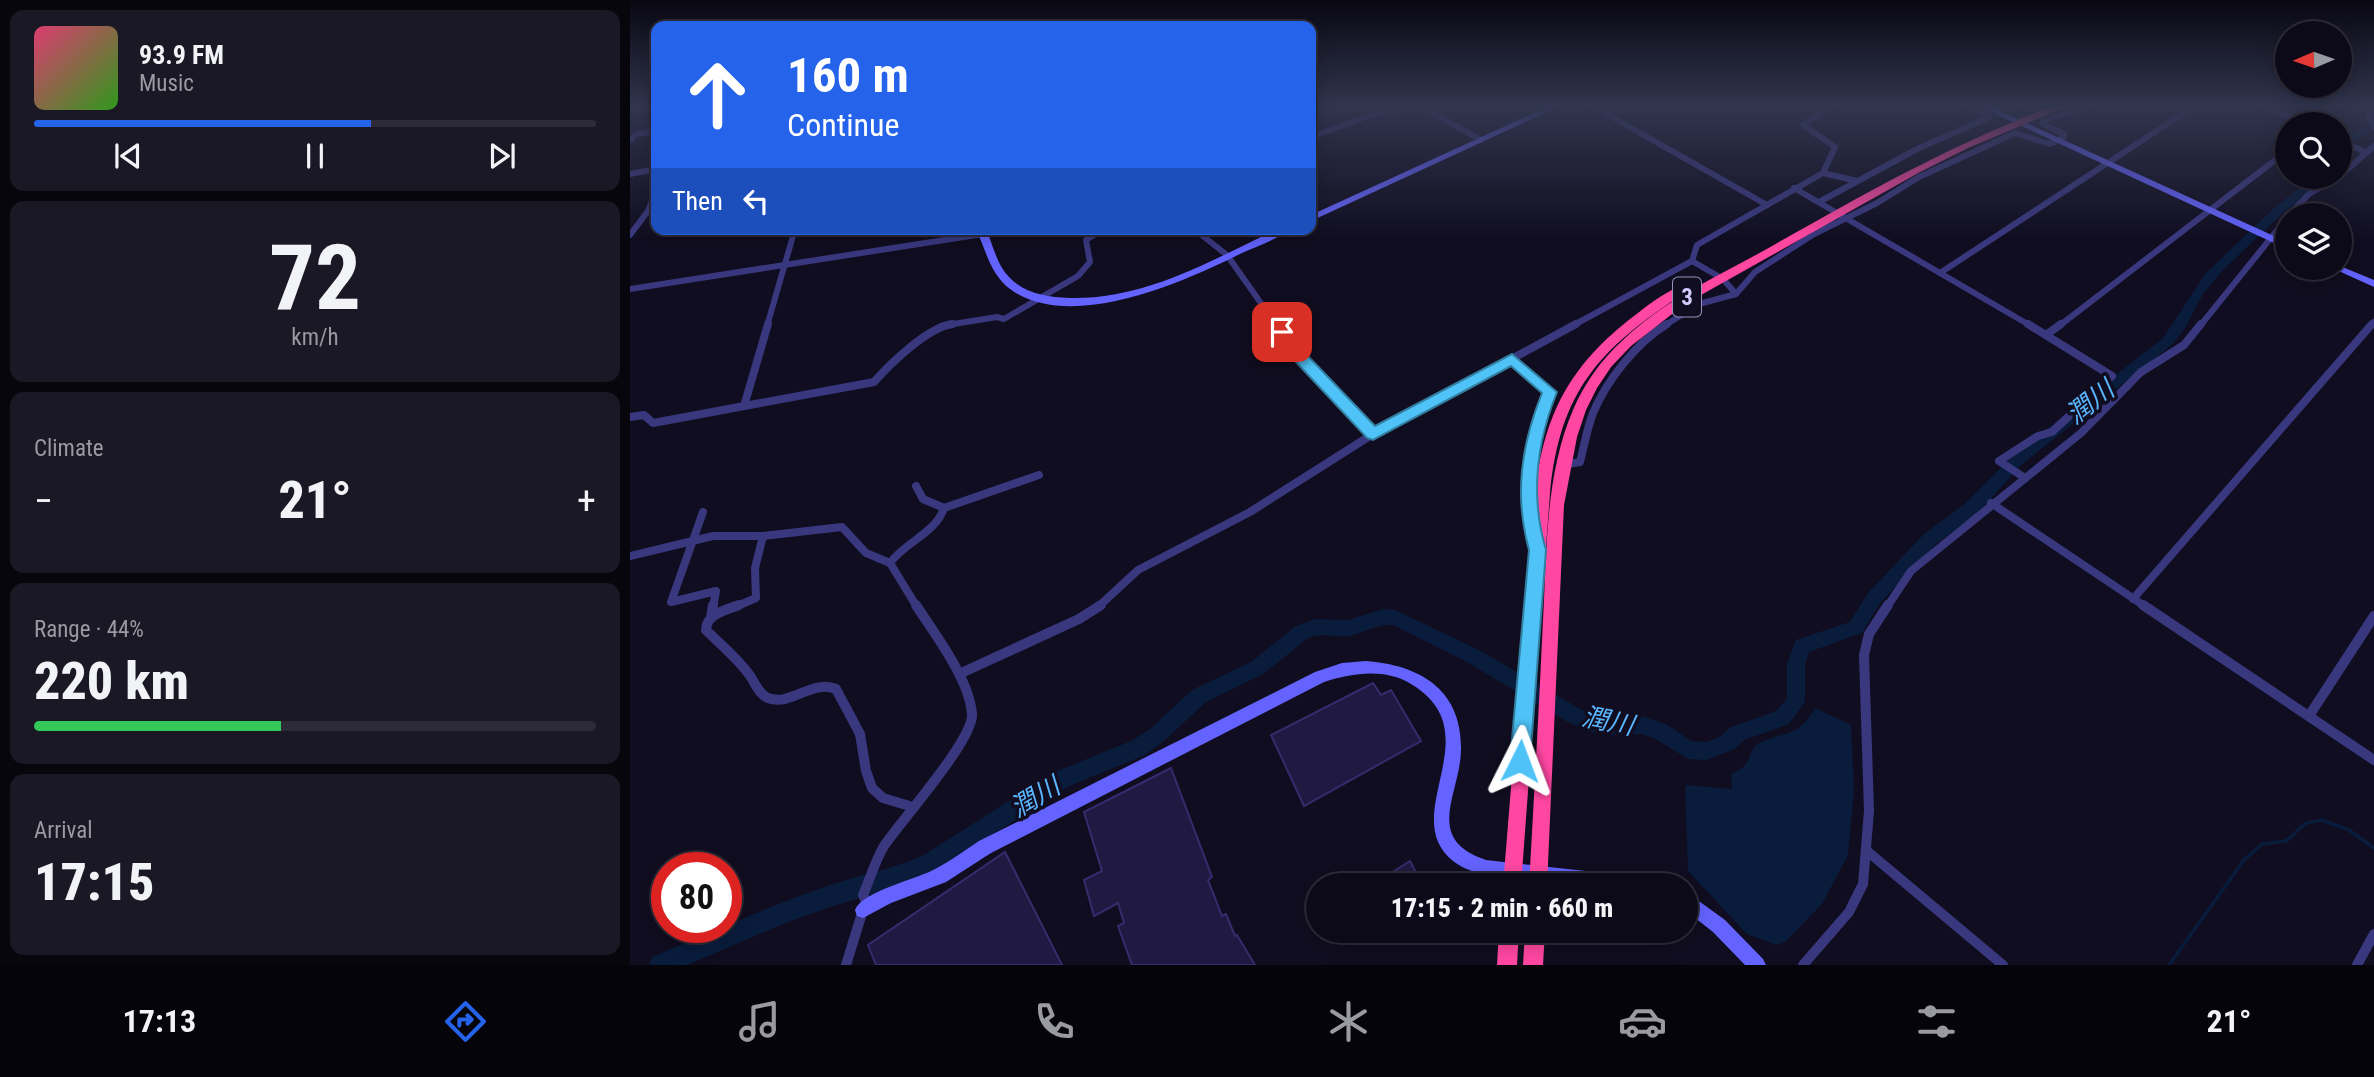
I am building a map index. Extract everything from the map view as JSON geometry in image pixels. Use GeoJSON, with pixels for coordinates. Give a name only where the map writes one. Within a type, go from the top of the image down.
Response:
{"type":"FeatureCollection","features":[{"type":"Feature","properties":{"kind":"highway","name":"3"},"geometry":{"type":"LineString","coordinates":[[1538,873],[1557,505],[1566,442],[1587,390],[1619,349],[1643,327],[1718,276],[1833,210],[1954,150]]}},
{"type":"Feature","properties":{"kind":"highway","name":"3"},"geometry":{"type":"LineString","coordinates":[[1513,873],[1522,708],[1542,494],[1551,439],[1565,402],[1581,375],[1620,331],[1659,303],[1718,276]]}},
{"type":"Feature","properties":{"kind":"highway"},"geometry":{"type":"LineString","coordinates":[[1507,965],[1508,943]]}},
{"type":"Feature","properties":{"kind":"highway"},"geometry":{"type":"LineString","coordinates":[[1533,965],[1534,943]]}},
{"type":"Feature","properties":{"kind":"street"},"geometry":{"type":"LineString","coordinates":[[1316,216],[1461,150]]}},
{"type":"Feature","properties":{"kind":"street"},"geometry":{"type":"LineString","coordinates":[[1670,150],[1767,205]]}},
{"type":"Feature","properties":{"kind":"street"},"geometry":{"type":"LineString","coordinates":[[958,674],[1079,619],[1107,601],[1138,570],[1250,512],[1373,434],[1692,261],[1697,246],[1823,173],[1834,150]]}},
{"type":"Feature","properties":{"kind":"street"},"geometry":{"type":"LineString","coordinates":[[1562,465],[1580,462],[1592,416],[1603,392],[1654,332],[1677,315],[1699,304],[1736,294],[1755,272],[1814,234],[1857,181],[1915,150]]}},
{"type":"Feature","properties":{"kind":"street"},"geometry":{"type":"LineString","coordinates":[[1833,210],[1877,203],[1919,177],[1978,150]]}},
{"type":"Feature","properties":{"kind":"street"},"geometry":{"type":"LineString","coordinates":[[2076,150],[2275,241]]}},
{"type":"Feature","properties":{"kind":"street"},"geometry":{"type":"LineString","coordinates":[[1940,273],[2128,150]]}},
{"type":"Feature","properties":{"kind":"street"},"geometry":{"type":"LineString","coordinates":[[2352,166],[2361,150]]}},
{"type":"Feature","properties":{"kind":"street"},"geometry":{"type":"LineString","coordinates":[[2046,335],[2109,290],[2275,160]]}},
{"type":"Feature","properties":{"kind":"street"},"geometry":{"type":"LineString","coordinates":[[630,174],[651,170]]}},
{"type":"Feature","properties":{"kind":"street"},"geometry":{"type":"LineString","coordinates":[[1823,173],[1857,181]]}},
{"type":"Feature","properties":{"kind":"street"},"geometry":{"type":"LineString","coordinates":[[1794,188],[2112,376],[2052,432],[2038,436],[1999,461],[2023,476]]}},
{"type":"Feature","properties":{"kind":"street"},"geometry":{"type":"LineString","coordinates":[[2301,203],[2317,189]]}},
{"type":"Feature","properties":{"kind":"street"},"geometry":{"type":"LineString","coordinates":[[630,235],[632,228],[648,211],[651,203]]}},
{"type":"Feature","properties":{"kind":"street"},"geometry":{"type":"LineString","coordinates":[[1803,965],[1849,912],[1863,884],[1870,811],[1864,655],[1869,634],[1911,571],[2023,476],[2081,433],[2141,372],[2184,345],[2275,231]]}},
{"type":"Feature","properties":{"kind":"street"},"geometry":{"type":"LineString","coordinates":[[744,406],[793,235]]}},
{"type":"Feature","properties":{"kind":"street"},"geometry":{"type":"LineString","coordinates":[[630,289],[964,235]]}},
{"type":"Feature","properties":{"kind":"street"},"geometry":{"type":"LineString","coordinates":[[983,235],[1001,273],[1023,293],[1041,300],[1081,303],[1116,300],[1160,286],[1272,235]]}},
{"type":"Feature","properties":{"kind":"street"},"geometry":{"type":"LineString","coordinates":[[630,417],[644,415],[653,424],[874,382],[887,367],[940,327],[976,319],[1004,319],[1041,300],[1088,267],[1090,262],[1086,240],[1094,235]]}},
{"type":"Feature","properties":{"kind":"street"},"geometry":{"type":"LineString","coordinates":[[1202,235],[1227,255],[1301,359],[1373,434]]}},
{"type":"Feature","properties":{"kind":"street"},"geometry":{"type":"LineString","coordinates":[[1692,261],[1718,276],[1736,294]]}},
{"type":"Feature","properties":{"kind":"street"},"geometry":{"type":"LineString","coordinates":[[2352,274],[2374,284]]}},
{"type":"Feature","properties":{"kind":"street"},"geometry":{"type":"LineString","coordinates":[[2133,599],[2374,322]]}},
{"type":"Feature","properties":{"kind":"street"},"geometry":{"type":"LineString","coordinates":[[1512,359],[1550,392],[1537,424],[1528,468],[1530,524],[1538,550]]}},
{"type":"Feature","properties":{"kind":"street"},"geometry":{"type":"LineString","coordinates":[[916,486],[923,499],[944,508],[1039,475]]}},
{"type":"Feature","properties":{"kind":"street"},"geometry":{"type":"LineString","coordinates":[[1991,503],[2374,760]]}},
{"type":"Feature","properties":{"kind":"street"},"geometry":{"type":"LineString","coordinates":[[890,563],[897,551],[907,542],[936,525],[943,517],[944,508]]}},
{"type":"Feature","properties":{"kind":"street"},"geometry":{"type":"LineString","coordinates":[[703,512],[671,603],[716,590],[712,617]]}},
{"type":"Feature","properties":{"kind":"street"},"geometry":{"type":"LineString","coordinates":[[630,555],[713,536],[763,536],[842,527],[853,536],[869,557],[890,563],[958,674],[972,713],[971,724],[958,747],[874,865],[846,965]]}},
{"type":"Feature","properties":{"kind":"street"},"geometry":{"type":"LineString","coordinates":[[763,536],[755,568],[756,598],[712,617],[706,623],[706,630],[743,666],[759,690],[769,698],[785,698],[822,685],[830,685],[836,689],[860,734],[866,771],[872,788],[883,798],[913,807]]}},
{"type":"Feature","properties":{"kind":"street"},"geometry":{"type":"LineString","coordinates":[[2309,716],[2374,615]]}},
{"type":"Feature","properties":{"kind":"street"},"geometry":{"type":"LineString","coordinates":[[865,904],[940,876],[985,847],[1320,677],[1365,665],[1386,667],[1409,675],[1436,697],[1447,715],[1453,736],[1452,765],[1441,816],[1446,840],[1452,850],[1473,865],[1498,873]]}},
{"type":"Feature","properties":{"kind":"street"},"geometry":{"type":"LineString","coordinates":[[1867,851],[2003,965]]}},
{"type":"Feature","properties":{"kind":"street"},"geometry":{"type":"LineString","coordinates":[[1698,909],[1719,926],[1757,965]]}},
{"type":"Feature","properties":{"kind":"street"},"geometry":{"type":"LineString","coordinates":[[2357,965],[2374,934]]}},
{"type":"Feature","properties":{"kind":"water"},"geometry":{"type":"Polygon","coordinates":[[[1815,708],[1851,725],[1854,790],[1848,855],[1822,904],[1785,942],[1776,945],[1747,934],[1698,882],[1698,873],[1688,871],[1685,785],[1732,789],[1731,775],[1745,765],[1754,747],[1797,729],[1815,708]]]}},
{"type":"Feature","properties":{"kind":"building"},"geometry":{"type":"Polygon","coordinates":[[[1373,683],[1381,695],[1391,690],[1421,741],[1304,806],[1271,735],[1373,683]]]}},
{"type":"Feature","properties":{"kind":"building"},"geometry":{"type":"Polygon","coordinates":[[[1171,768],[1212,877],[1208,880],[1222,916],[1226,914],[1235,936],[1237,935],[1255,965],[1132,965],[1118,926],[1124,923],[1118,903],[1094,916],[1084,880],[1102,871],[1084,812],[1171,768]]]}},
{"type":"Feature","properties":{"kind":"building"},"geometry":{"type":"Polygon","coordinates":[[[1005,852],[1062,965],[876,965],[868,945],[1005,852]]]}},
{"type":"Feature","properties":{"kind":"building"},"geometry":{"type":"Polygon","coordinates":[[[1410,861],[1416,873],[1391,873],[1410,861]]]}},
{"type":"Feature","properties":{"kind":"waterway","name":"潤川"},"geometry":{"type":"LineString","coordinates":[[660,965],[782,914],[830,896],[902,875],[929,863],[1062,779],[1138,748],[1157,735],[1199,696],[1257,668],[1302,632],[1315,627],[1348,628],[1383,617],[1395,618],[1473,656],[1573,715],[1591,723],[1641,725],[1659,730],[1688,750],[1707,751],[1728,743],[1738,733],[1782,718],[1796,702],[1796,664],[1802,646],[1856,628],[1874,598],[1930,539],[1972,508],[2016,461],[2168,341],[2179,328],[2197,293],[2219,266],[2305,189]]}},
{"type":"Feature","properties":{"kind":"waterway"},"geometry":{"type":"LineString","coordinates":[[2169,965],[2244,860],[2262,844],[2286,841],[2306,823],[2322,820],[2349,830],[2374,848]]}},
{"type":"Feature","properties":{"kind":"route"},"geometry":{"type":"LineString","coordinates":[[1282,332],[1301,359],[1373,434],[1512,359],[1550,392],[1537,424],[1528,468],[1530,524],[1538,550],[1522,708],[1520,761]]}}]}
